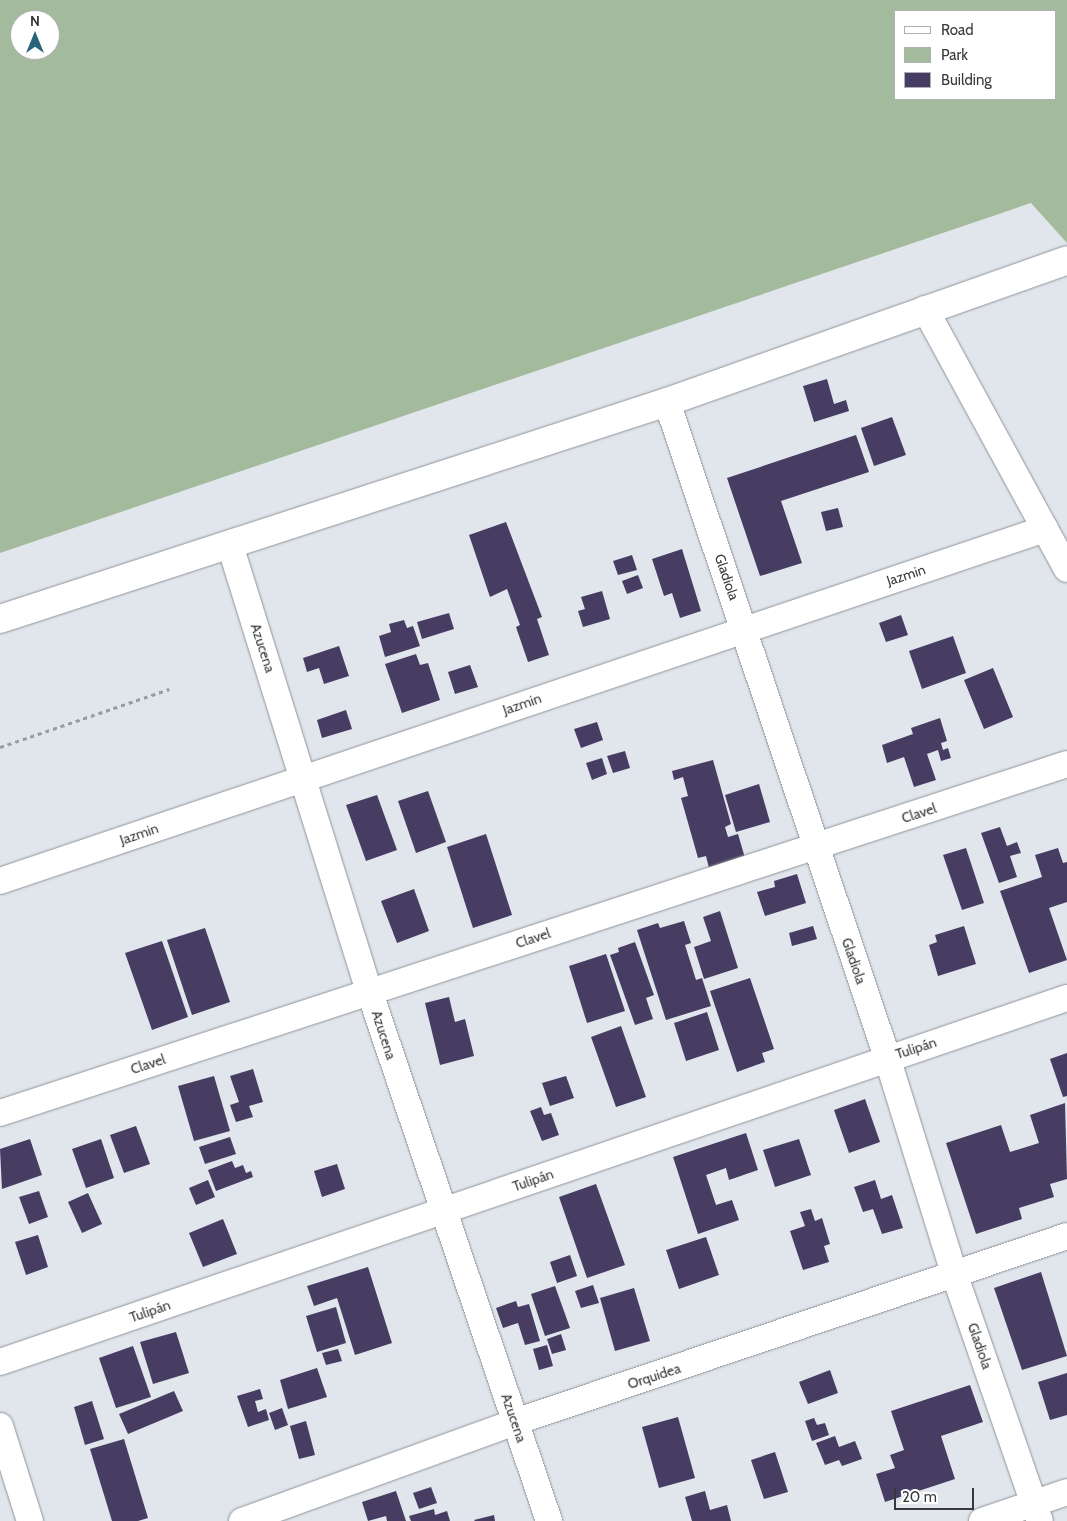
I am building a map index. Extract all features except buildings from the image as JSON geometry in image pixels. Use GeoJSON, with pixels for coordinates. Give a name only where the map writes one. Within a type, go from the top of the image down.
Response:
{"type":"FeatureCollection","features":[{"type":"Feature","properties":{"kind":"street"},"geometry":{"type":"LineString","coordinates":[[0,619],[667,402],[1067,260]]}},
{"type":"Feature","properties":{"kind":"street"},"geometry":{"type":"LineString","coordinates":[[925,309],[1067,569]]}},
{"type":"Feature","properties":{"kind":"street","name":"Gladiola"},"geometry":{"type":"LineString","coordinates":[[667,402],[745,628],[815,847],[887,1057],[955,1276],[1037,1512]]}},
{"type":"Feature","properties":{"kind":"street","name":"Jazmin"},"geometry":{"type":"LineString","coordinates":[[0,881],[745,628],[1045,529]]}},
{"type":"Feature","properties":{"kind":"street","name":"Azucena"},"geometry":{"type":"LineString","coordinates":[[230,545],[369,990],[442,1212],[549,1521]]}},
{"type":"Feature","properties":{"kind":"street","name":"Clavel"},"geometry":{"type":"LineString","coordinates":[[0,1113],[369,990],[1067,764]]}},
{"type":"Feature","properties":{"kind":"street","name":"Tulipán"},"geometry":{"type":"LineString","coordinates":[[0,1362],[442,1212],[887,1057],[1067,998]]}},
{"type":"Feature","properties":{"kind":"street","name":"Orquidea"},"geometry":{"type":"LineString","coordinates":[[242,1521],[515,1422],[955,1276],[1067,1236]]}},
{"type":"Feature","properties":{"kind":"street"},"geometry":{"type":"LineString","coordinates":[[0,1426],[30,1521]]}},
{"type":"Feature","properties":{"kind":"street"},"geometry":{"type":"LineString","coordinates":[[982,1521],[1037,1512],[1067,1492]]}},
{"type":"Feature","properties":{"kind":"path"},"geometry":{"type":"LineString","coordinates":[[0,747],[169,689]]}},
{"type":"Feature","properties":{"kind":"green space"},"geometry":{"type":"Polygon","coordinates":[[[0,0],[1067,0],[1067,243],[1031,203],[0,553],[0,0]]]}}]}
